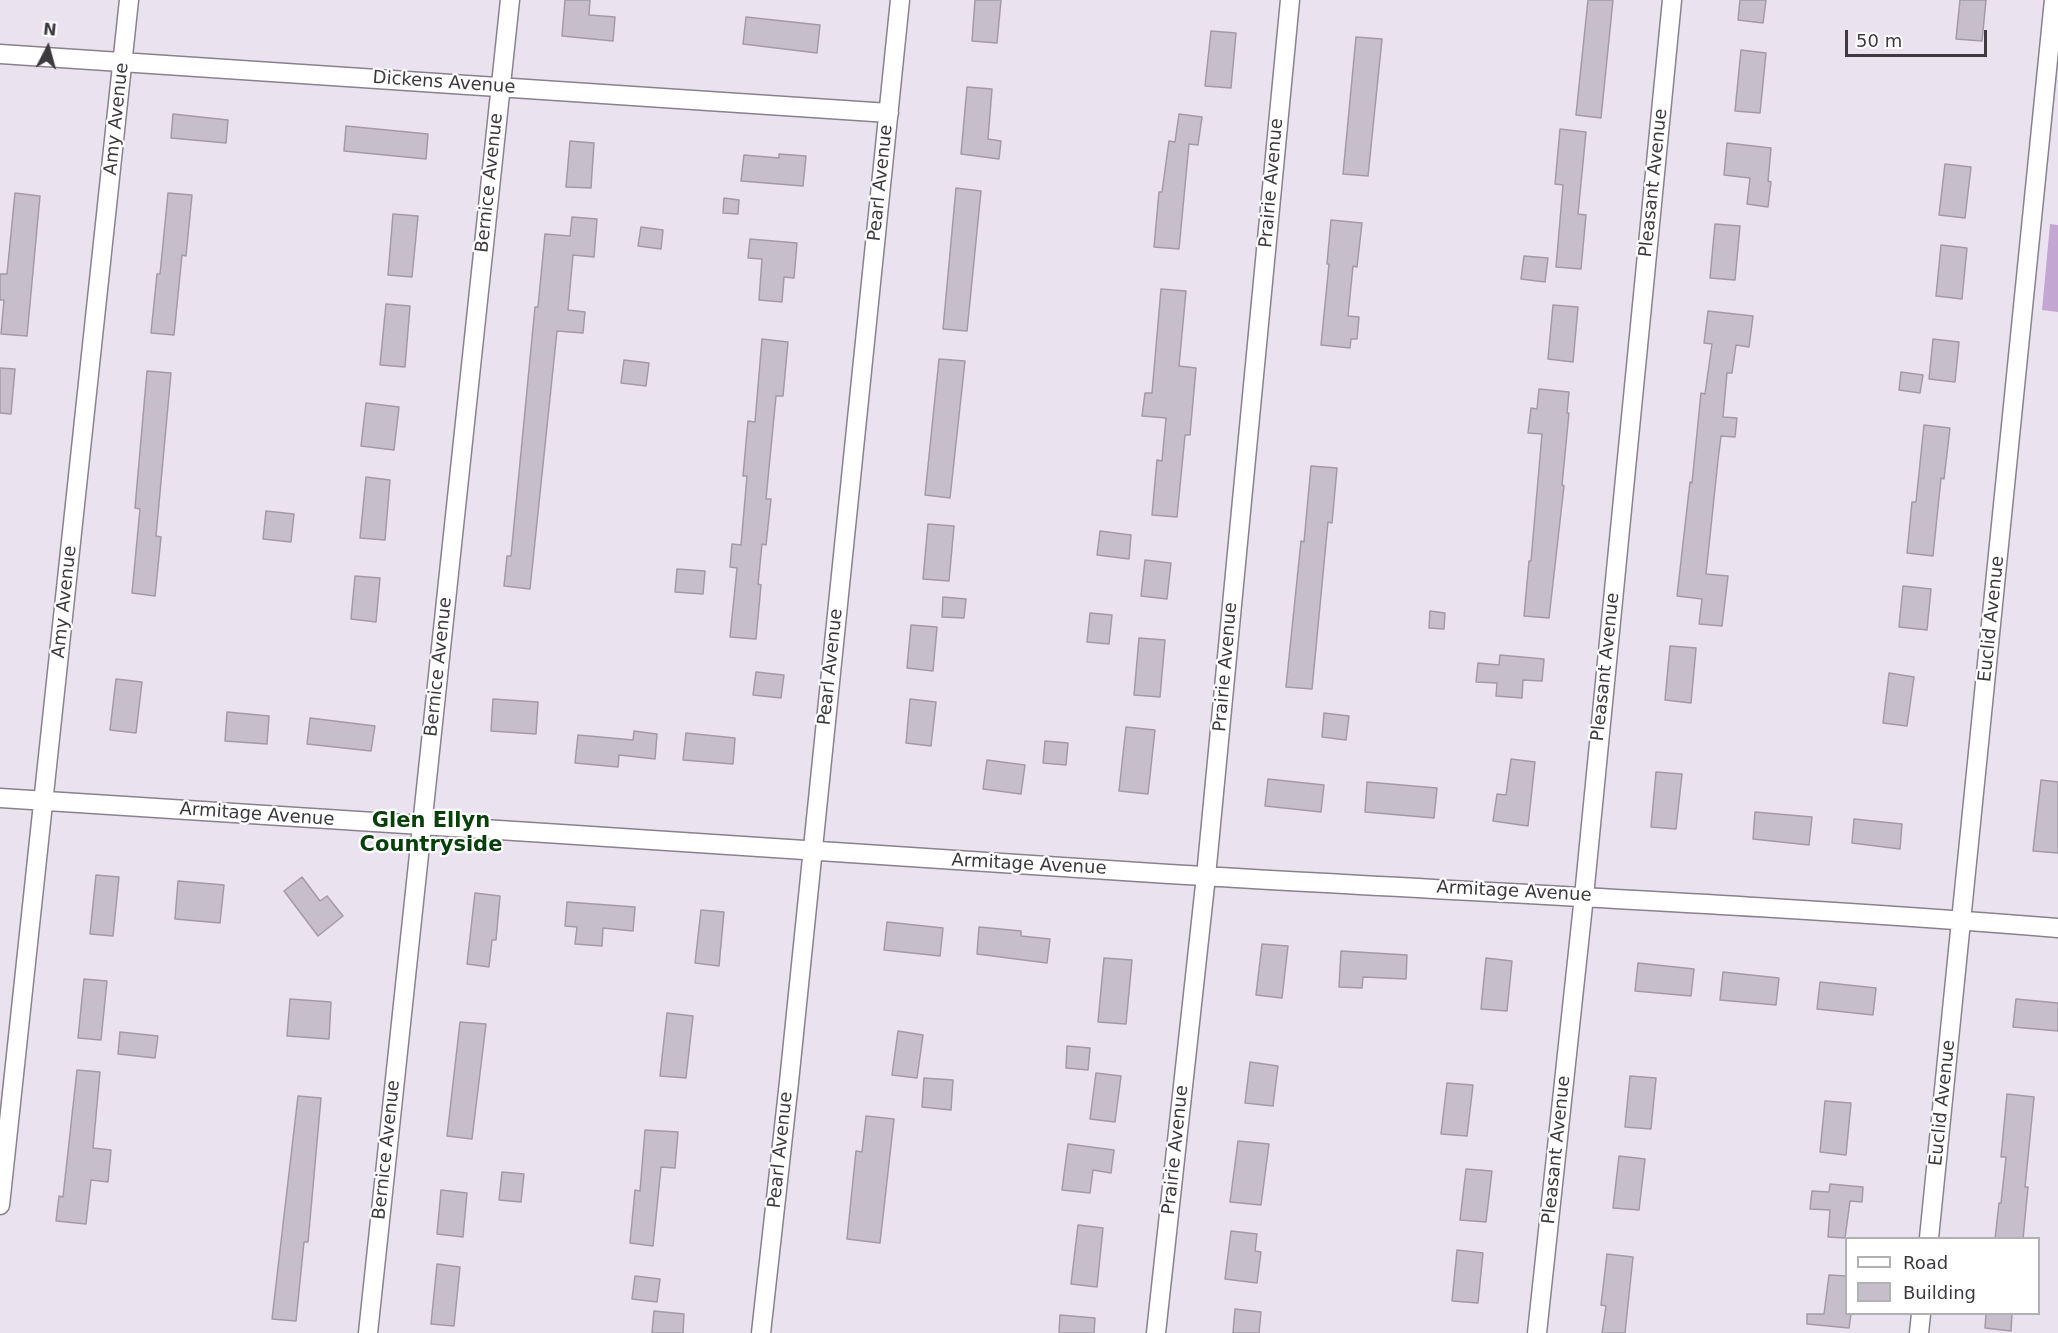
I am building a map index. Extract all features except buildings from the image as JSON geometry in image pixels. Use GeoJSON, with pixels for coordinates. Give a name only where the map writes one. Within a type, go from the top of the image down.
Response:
{"type":"FeatureCollection","features":[{"type":"Feature","properties":{"kind":"street","name":"Amy Avenue"},"geometry":{"type":"LineString","coordinates":[[0,1205],[129,0]]}},
{"type":"Feature","properties":{"kind":"street","name":"Bernice Avenue"},"geometry":{"type":"LineString","coordinates":[[368,1333],[510,0]]}},
{"type":"Feature","properties":{"kind":"street","name":"Pearl Avenue"},"geometry":{"type":"LineString","coordinates":[[761,1333],[789,1082],[900,0]]}},
{"type":"Feature","properties":{"kind":"street","name":"Prairie Avenue"},"geometry":{"type":"LineString","coordinates":[[1156,1333],[1206,876],[1290,0]]}},
{"type":"Feature","properties":{"kind":"street","name":"Pleasant Avenue"},"geometry":{"type":"LineString","coordinates":[[1537,1333],[1584,896],[1672,0]]}},
{"type":"Feature","properties":{"kind":"street","name":"Euclid Avenue"},"geometry":{"type":"LineString","coordinates":[[1929,1237],[2054,0]]}},
{"type":"Feature","properties":{"kind":"street","name":"Dickens Avenue"},"geometry":{"type":"LineString","coordinates":[[0,54],[889,112]]}},
{"type":"Feature","properties":{"kind":"street","name":"Armitage Avenue"},"geometry":{"type":"LineString","coordinates":[[0,798],[811,852],[1584,896],[2058,928]]}},
{"type":"Feature","properties":{"kind":"street"},"geometry":{"type":"LineString","coordinates":[[1919,1333],[1921,1315]]}},
{"type":"Feature","properties":{"kind":"shaded area"},"geometry":{"type":"Polygon","coordinates":[[[2050,224],[2058,225],[2058,312],[2042,310],[2050,224]]]}},
{"type":"Feature","properties":{"kind":"district","name":"Glen Ellyn Countryside"},"geometry":{"type":"Point","coordinates":[431,834]}}]}
